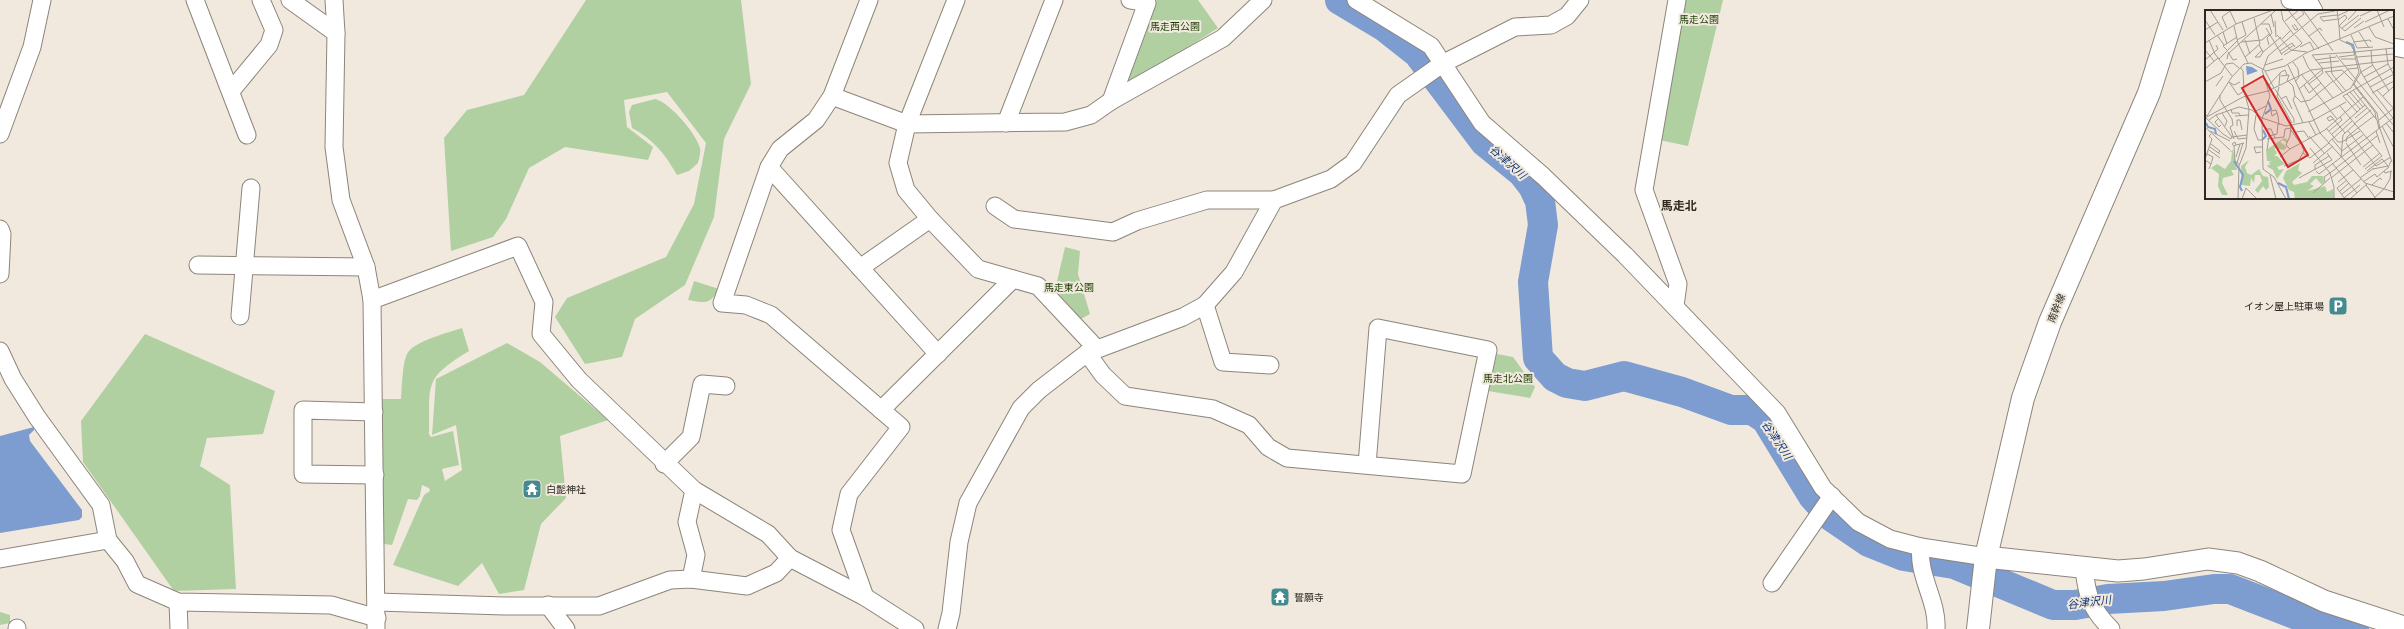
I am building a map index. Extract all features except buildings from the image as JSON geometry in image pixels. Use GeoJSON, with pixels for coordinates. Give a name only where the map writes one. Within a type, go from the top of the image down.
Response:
{"type":"FeatureCollection","features":[{"type":"Feature","properties":{"kind":"main road","name":"南幹線"},"geometry":{"type":"LineString","coordinates":[[1978,629],[1986,557],[2024,398],[2047,329],[2149,93],[2178,0]]}},
{"type":"Feature","properties":{"kind":"street"},"geometry":{"type":"LineString","coordinates":[[0,134],[32,47],[42,0]]}},
{"type":"Feature","properties":{"kind":"street"},"geometry":{"type":"LineString","coordinates":[[195,0],[247,134]]}},
{"type":"Feature","properties":{"kind":"street"},"geometry":{"type":"LineString","coordinates":[[231,91],[268,45],[274,30],[260,0]]}},
{"type":"Feature","properties":{"kind":"street"},"geometry":{"type":"LineString","coordinates":[[290,0],[336,33]]}},
{"type":"Feature","properties":{"kind":"street"},"geometry":{"type":"LineString","coordinates":[[334,0],[336,33],[334,147],[341,200],[366,267],[372,300],[376,616]]}},
{"type":"Feature","properties":{"kind":"street"},"geometry":{"type":"LineString","coordinates":[[865,598],[841,530],[849,494],[901,427],[771,315],[746,305],[722,303],[769,167],[780,149],[816,120],[832,96],[869,0]]}},
{"type":"Feature","properties":{"kind":"street"},"geometry":{"type":"LineString","coordinates":[[956,0],[907,124],[898,163],[906,190],[930,219],[978,269],[1038,286],[1092,351],[1103,375],[1125,396],[1213,409],[1249,426],[1268,447],[1287,458],[1462,474],[1488,350],[1378,328],[1367,465]]}},
{"type":"Feature","properties":{"kind":"street"},"geometry":{"type":"LineString","coordinates":[[1006,123],[1054,0]]}},
{"type":"Feature","properties":{"kind":"street"},"geometry":{"type":"LineString","coordinates":[[1111,101],[1148,3],[1130,0]]}},
{"type":"Feature","properties":{"kind":"street"},"geometry":{"type":"LineString","coordinates":[[832,96],[907,124],[1065,122],[1091,115],[1111,101],[1223,38],[1263,0]]}},
{"type":"Feature","properties":{"kind":"street"},"geometry":{"type":"LineString","coordinates":[[995,206],[1014,219],[1113,232],[1137,221],[1207,200],[1274,200],[1331,179],[1353,163],[1398,95],[1442,64],[1515,27],[1551,25],[1567,16],[1580,0]]}},
{"type":"Feature","properties":{"kind":"street"},"geometry":{"type":"LineString","coordinates":[[1676,306],[1678,284],[1644,190],[1677,0]]}},
{"type":"Feature","properties":{"kind":"street"},"geometry":{"type":"LineString","coordinates":[[2290,0],[2311,4]]}},
{"type":"Feature","properties":{"kind":"street"},"geometry":{"type":"LineString","coordinates":[[1365,2],[1431,46],[1482,122],[1543,176],[1676,306],[1777,412],[1823,488],[1858,522],[1890,539],[1921,547],[1986,557],[2084,569],[2144,569],[2208,559],[2238,563],[2260,571],[2324,601],[2404,627]]}},
{"type":"Feature","properties":{"kind":"street"},"geometry":{"type":"LineString","coordinates":[[2394,48],[2404,49]]}},
{"type":"Feature","properties":{"kind":"street"},"geometry":{"type":"LineString","coordinates":[[769,167],[938,354]]}},
{"type":"Feature","properties":{"kind":"street"},"geometry":{"type":"LineString","coordinates":[[240,316],[251,188]]}},
{"type":"Feature","properties":{"kind":"street"},"geometry":{"type":"LineString","coordinates":[[947,629],[952,613],[959,542],[968,503],[1021,408],[1038,390],[1092,351],[1184,317],[1204,305],[1234,272],[1274,200]]}},
{"type":"Feature","properties":{"kind":"street"},"geometry":{"type":"LineString","coordinates":[[860,268],[930,219]]}},
{"type":"Feature","properties":{"kind":"street"},"geometry":{"type":"LineString","coordinates":[[0,228],[2,234],[0,274]]}},
{"type":"Feature","properties":{"kind":"street"},"geometry":{"type":"LineString","coordinates":[[372,300],[518,246],[544,302],[541,334],[579,380],[664,464],[694,490],[768,534],[790,558],[865,598],[914,629]]}},
{"type":"Feature","properties":{"kind":"street"},"geometry":{"type":"LineString","coordinates":[[198,265],[366,267]]}},
{"type":"Feature","properties":{"kind":"street"},"geometry":{"type":"LineString","coordinates":[[881,410],[1013,279]]}},
{"type":"Feature","properties":{"kind":"street"},"geometry":{"type":"LineString","coordinates":[[1204,305],[1223,362],[1270,365]]}},
{"type":"Feature","properties":{"kind":"street"},"geometry":{"type":"LineString","coordinates":[[0,351],[13,380],[37,417],[101,505],[108,540],[125,561],[137,584],[178,602],[331,605],[376,616],[504,606],[599,606],[670,580],[691,579],[747,586],[776,573],[790,558]]}},
{"type":"Feature","properties":{"kind":"street"},"geometry":{"type":"LineString","coordinates":[[664,464],[691,437],[702,384],[726,386]]}},
{"type":"Feature","properties":{"kind":"street"},"geometry":{"type":"LineString","coordinates":[[374,412],[303,410],[303,474],[375,475]]}},
{"type":"Feature","properties":{"kind":"street"},"geometry":{"type":"LineString","coordinates":[[691,579],[696,555],[687,522],[694,490]]}},
{"type":"Feature","properties":{"kind":"street"},"geometry":{"type":"LineString","coordinates":[[1772,583],[1832,496]]}},
{"type":"Feature","properties":{"kind":"street"},"geometry":{"type":"LineString","coordinates":[[0,559],[108,540]]}},
{"type":"Feature","properties":{"kind":"street"},"geometry":{"type":"LineString","coordinates":[[1921,547],[1922,567],[1937,620],[1936,629]]}},
{"type":"Feature","properties":{"kind":"street"},"geometry":{"type":"LineString","coordinates":[[2084,569],[2087,594],[2097,616],[2111,629]]}},
{"type":"Feature","properties":{"kind":"street"},"geometry":{"type":"LineString","coordinates":[[178,602],[179,629]]}},
{"type":"Feature","properties":{"kind":"street"},"geometry":{"type":"LineString","coordinates":[[548,605],[566,629]]}},
{"type":"Feature","properties":{"kind":"green space"},"geometry":{"type":"Polygon","coordinates":[[[586,0],[741,0],[751,84],[724,139],[714,217],[685,285],[635,319],[622,357],[585,364],[555,317],[567,298],[666,257],[694,204],[706,143],[667,92],[624,100],[627,127],[653,147],[648,160],[565,147],[529,168],[506,219],[493,237],[451,251],[444,138],[467,110],[524,95],[586,0]]]}},
{"type":"Feature","properties":{"kind":"green space","name":"馬走西公園"},"geometry":{"type":"Polygon","coordinates":[[[1157,0],[1198,0],[1218,28],[1130,84],[1125,81],[1157,0]]]}},
{"type":"Feature","properties":{"kind":"green space","name":"馬走公園"},"geometry":{"type":"Polygon","coordinates":[[[1683,0],[1723,0],[1688,146],[1659,140],[1683,0]]]}},
{"type":"Feature","properties":{"kind":"green space"},"geometry":{"type":"Polygon","coordinates":[[[655,99],[661,101],[681,119],[693,134],[700,148],[698,163],[689,171],[677,175],[668,160],[658,148],[646,137],[632,128],[629,112],[632,105],[655,99]]]}},
{"type":"Feature","properties":{"kind":"green space","name":"馬走東公園"},"geometry":{"type":"Polygon","coordinates":[[[1065,247],[1080,251],[1078,274],[1090,314],[1081,319],[1055,290],[1065,247]]]}},
{"type":"Feature","properties":{"kind":"green space"},"geometry":{"type":"Polygon","coordinates":[[[694,281],[719,289],[713,298],[706,302],[688,300],[694,281]]]}},
{"type":"Feature","properties":{"kind":"green space"},"geometry":{"type":"Polygon","coordinates":[[[462,328],[469,351],[443,369],[436,376],[430,393],[429,434],[431,437],[453,431],[459,465],[442,469],[445,481],[462,470],[456,425],[432,435],[436,379],[507,343],[540,362],[608,420],[560,436],[566,498],[541,524],[524,590],[499,594],[482,563],[458,586],[393,565],[424,495],[430,491],[429,488],[422,485],[420,496],[417,500],[408,499],[392,545],[384,544],[381,399],[401,399],[405,360],[409,351],[419,343],[462,328]]]}},
{"type":"Feature","properties":{"kind":"green space"},"geometry":{"type":"Polygon","coordinates":[[[145,334],[275,391],[263,434],[207,438],[200,466],[230,485],[236,589],[174,591],[83,462],[81,421],[145,334]]]}},
{"type":"Feature","properties":{"kind":"green space","name":"馬走北公園"},"geometry":{"type":"Polygon","coordinates":[[[1497,354],[1513,357],[1535,387],[1530,398],[1488,391],[1497,354]]]}},
{"type":"Feature","properties":{"kind":"green space"},"geometry":{"type":"Polygon","coordinates":[[[0,612],[10,615],[10,623],[0,625],[0,612]]]}},
{"type":"Feature","properties":{"kind":"water"},"geometry":{"type":"Polygon","coordinates":[[[34,427],[34,430],[29,435],[30,441],[82,510],[82,517],[79,520],[0,533],[0,436],[34,427]]]}},
{"type":"Feature","properties":{"kind":"waterway","name":"谷津沢川"},"geometry":{"type":"LineString","coordinates":[[1340,0],[1385,27],[1418,53],[1485,142],[1523,173],[1533,186],[1540,201],[1543,225],[1533,282],[1538,358],[1555,377],[1567,383],[1585,386],[1624,376],[1682,392],[1731,410],[1752,410],[1766,419],[1813,496],[1831,516],[1869,542],[1904,556],[1954,564],[2053,605],[2075,605],[2108,599],[2164,596],[2214,589],[2230,589],[2305,618],[2354,629]]}},
{"type":"Feature","properties":{"kind":"place","name":"イオン屋上駐車場"},"geometry":{"type":"Point","coordinates":[2338,306]}},
{"type":"Feature","properties":{"kind":"place","name":"白髭神社"},"geometry":{"type":"Point","coordinates":[532,489]}},
{"type":"Feature","properties":{"kind":"place","name":"誓願寺"},"geometry":{"type":"Point","coordinates":[1280,597]}},
{"type":"Feature","properties":{"kind":"district","name":"馬走北"},"geometry":{"type":"Point","coordinates":[1679,206]}}]}
